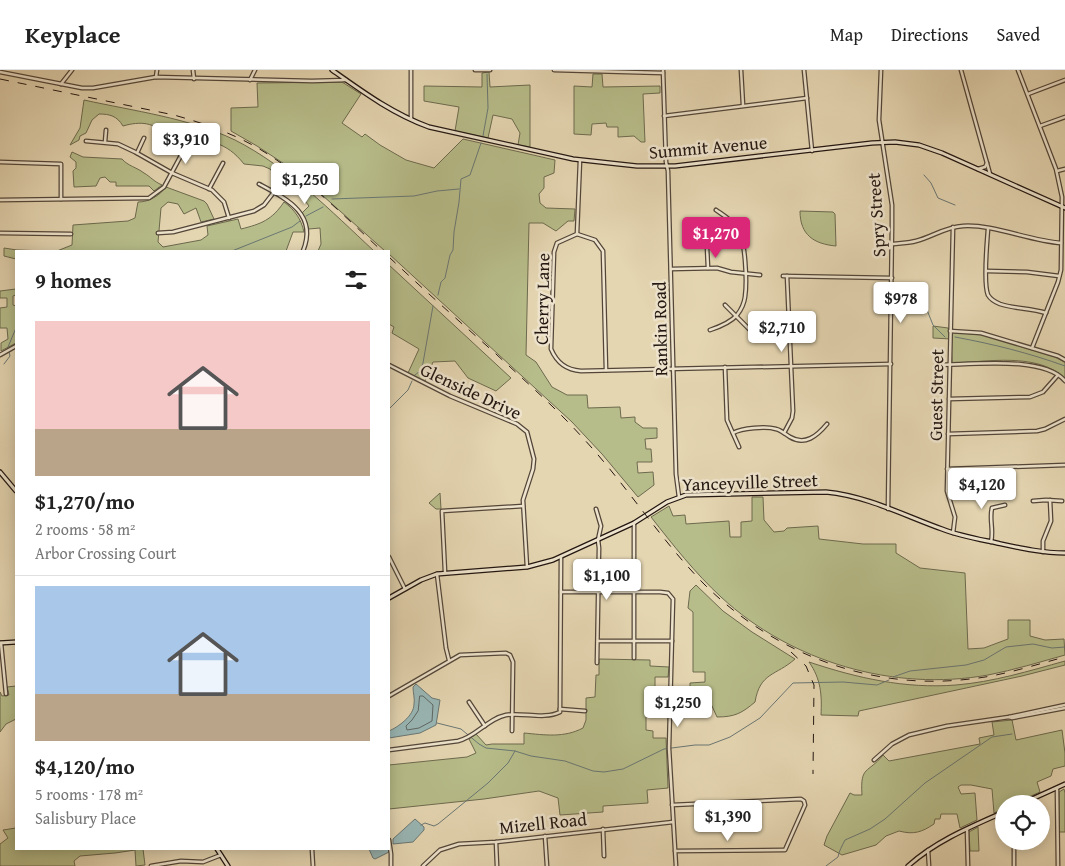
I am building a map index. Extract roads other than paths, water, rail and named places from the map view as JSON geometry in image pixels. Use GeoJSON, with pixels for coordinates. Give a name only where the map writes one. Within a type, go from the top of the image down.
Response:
{"type":"FeatureCollection","features":[{"type":"Feature","properties":{"kind":"main road","name":"Summit Avenue"},"geometry":{"type":"LineString","coordinates":[[332,70],[411,121],[429,127],[580,160],[668,167],[895,142],[919,145],[1064,206]]}},
{"type":"Feature","properties":{"kind":"main road"},"geometry":{"type":"LineString","coordinates":[[0,472],[15,490]]}},
{"type":"Feature","properties":{"kind":"main road","name":"Yanceyville Street"},"geometry":{"type":"LineString","coordinates":[[390,597],[430,575],[445,572],[527,567],[561,557],[634,523],[667,502],[679,497],[826,492],[849,494],[953,533],[1043,552],[1065,553]]}},
{"type":"Feature","properties":{"kind":"main road"},"geometry":{"type":"LineString","coordinates":[[1,643],[15,642]]}},
{"type":"Feature","properties":{"kind":"main road"},"geometry":{"type":"LineString","coordinates":[[1041,795],[1065,784]]}},
{"type":"Feature","properties":{"kind":"main road"},"geometry":{"type":"LineString","coordinates":[[908,866],[928,850],[995,816]]}},
{"type":"Feature","properties":{"kind":"main road"},"geometry":{"type":"LineString","coordinates":[[218,850],[228,866]]}},
{"type":"Feature","properties":{"kind":"street"},"geometry":{"type":"LineString","coordinates":[[61,84],[72,70]]}},
{"type":"Feature","properties":{"kind":"street"},"geometry":{"type":"LineString","coordinates":[[156,70],[156,77]]}},
{"type":"Feature","properties":{"kind":"street"},"geometry":{"type":"LineString","coordinates":[[193,70],[194,79]]}},
{"type":"Feature","properties":{"kind":"street"},"geometry":{"type":"LineString","coordinates":[[250,80],[255,70]]}},
{"type":"Feature","properties":{"kind":"street"},"geometry":{"type":"LineString","coordinates":[[411,70],[411,121]]}},
{"type":"Feature","properties":{"kind":"street"},"geometry":{"type":"LineString","coordinates":[[476,70],[490,70]]}},
{"type":"Feature","properties":{"kind":"street"},"geometry":{"type":"LineString","coordinates":[[554,70],[662,71]]}},
{"type":"Feature","properties":{"kind":"street"},"geometry":{"type":"LineString","coordinates":[[741,70],[742,105]]}},
{"type":"Feature","properties":{"kind":"street"},"geometry":{"type":"LineString","coordinates":[[804,70],[812,150]]}},
{"type":"Feature","properties":{"kind":"street","name":"Spry Street"},"geometry":{"type":"LineString","coordinates":[[881,70],[879,120],[892,205],[893,244],[888,509]]}},
{"type":"Feature","properties":{"kind":"street"},"geometry":{"type":"LineString","coordinates":[[961,70],[990,174]]}},
{"type":"Feature","properties":{"kind":"street"},"geometry":{"type":"LineString","coordinates":[[1018,70],[1057,171],[1064,206],[1059,276],[1032,348]]}},
{"type":"Feature","properties":{"kind":"street","name":"Rankin Road"},"geometry":{"type":"LineString","coordinates":[[662,71],[666,162],[668,167],[676,474],[679,497]]}},
{"type":"Feature","properties":{"kind":"street"},"geometry":{"type":"LineString","coordinates":[[0,72],[82,88],[94,88],[156,77],[312,81],[346,80]]}},
{"type":"Feature","properties":{"kind":"street"},"geometry":{"type":"LineString","coordinates":[[1028,94],[1065,80]]}},
{"type":"Feature","properties":{"kind":"street"},"geometry":{"type":"LineString","coordinates":[[664,116],[807,98]]}},
{"type":"Feature","properties":{"kind":"street"},"geometry":{"type":"LineString","coordinates":[[1040,126],[1065,117]]}},
{"type":"Feature","properties":{"kind":"street"},"geometry":{"type":"LineString","coordinates":[[104,142],[106,130]]}},
{"type":"Feature","properties":{"kind":"street"},"geometry":{"type":"LineString","coordinates":[[137,153],[144,138]]}},
{"type":"Feature","properties":{"kind":"street"},"geometry":{"type":"LineString","coordinates":[[86,140],[118,144],[172,173],[210,189],[221,197],[229,218]]}},
{"type":"Feature","properties":{"kind":"street"},"geometry":{"type":"LineString","coordinates":[[0,200],[149,198],[164,187],[185,148]]}},
{"type":"Feature","properties":{"kind":"street"},"geometry":{"type":"LineString","coordinates":[[580,160],[577,234],[595,240],[603,251],[606,370]]}},
{"type":"Feature","properties":{"kind":"street"},"geometry":{"type":"LineString","coordinates":[[978,169],[985,167],[987,161]]}},
{"type":"Feature","properties":{"kind":"street"},"geometry":{"type":"LineString","coordinates":[[0,162],[60,164],[61,199]]}},
{"type":"Feature","properties":{"kind":"street"},"geometry":{"type":"LineString","coordinates":[[210,189],[223,163]]}},
{"type":"Feature","properties":{"kind":"street"},"geometry":{"type":"LineString","coordinates":[[1057,171],[1065,169]]}},
{"type":"Feature","properties":{"kind":"street"},"geometry":{"type":"LineString","coordinates":[[259,184],[288,201],[296,208],[306,223],[308,238],[303,250]]}},
{"type":"Feature","properties":{"kind":"street"},"geometry":{"type":"LineString","coordinates":[[158,234],[229,218],[260,208],[268,202],[274,192]]}},
{"type":"Feature","properties":{"kind":"street"},"geometry":{"type":"LineString","coordinates":[[710,330],[736,317],[745,299],[744,243],[734,224],[716,210]]}},
{"type":"Feature","properties":{"kind":"street"},"geometry":{"type":"LineString","coordinates":[[893,244],[916,241],[946,228],[975,226],[1062,243]]}},
{"type":"Feature","properties":{"kind":"street","name":"Guest Street"},"geometry":{"type":"LineString","coordinates":[[953,227],[947,469],[947,491],[955,523],[953,533]]}},
{"type":"Feature","properties":{"kind":"street"},"geometry":{"type":"LineString","coordinates":[[988,229],[988,292],[995,302],[1002,305],[1032,308],[1046,313]]}},
{"type":"Feature","properties":{"kind":"street"},"geometry":{"type":"LineString","coordinates":[[0,233],[71,234]]}},
{"type":"Feature","properties":{"kind":"street","name":"Cherry Lane"},"geometry":{"type":"LineString","coordinates":[[577,234],[560,241],[555,246],[551,349],[557,360],[569,369],[581,371],[891,364]]}},
{"type":"Feature","properties":{"kind":"street"},"geometry":{"type":"LineString","coordinates":[[707,247],[708,268]]}},
{"type":"Feature","properties":{"kind":"street"},"geometry":{"type":"LineString","coordinates":[[672,269],[708,268],[760,275]]}},
{"type":"Feature","properties":{"kind":"street"},"geometry":{"type":"LineString","coordinates":[[987,271],[1027,272],[1059,276]]}},
{"type":"Feature","properties":{"kind":"street"},"geometry":{"type":"LineString","coordinates":[[783,276],[892,278]]}},
{"type":"Feature","properties":{"kind":"street"},"geometry":{"type":"LineString","coordinates":[[784,433],[792,418],[787,276]]}},
{"type":"Feature","properties":{"kind":"street"},"geometry":{"type":"LineString","coordinates":[[725,305],[749,328]]}},
{"type":"Feature","properties":{"kind":"street"},"geometry":{"type":"LineString","coordinates":[[950,330],[981,333],[1064,358]]}},
{"type":"Feature","properties":{"kind":"street"},"geometry":{"type":"LineString","coordinates":[[0,355],[15,347]]}},
{"type":"Feature","properties":{"kind":"street"},"geometry":{"type":"LineString","coordinates":[[936,365],[1032,364],[1053,371],[1065,381]]}},
{"type":"Feature","properties":{"kind":"street","name":"Glenside Drive"},"geometry":{"type":"LineString","coordinates":[[390,366],[438,390],[523,428],[527,432],[534,458],[533,469],[524,494],[523,506],[527,567]]}},
{"type":"Feature","properties":{"kind":"street"},"geometry":{"type":"LineString","coordinates":[[725,368],[727,420],[739,447]]}},
{"type":"Feature","properties":{"kind":"street"},"geometry":{"type":"LineString","coordinates":[[949,399],[1030,397],[1043,392],[1058,375]]}},
{"type":"Feature","properties":{"kind":"street"},"geometry":{"type":"LineString","coordinates":[[948,434],[1036,431],[1065,420]]}},
{"type":"Feature","properties":{"kind":"street"},"geometry":{"type":"LineString","coordinates":[[733,433],[742,429],[776,428],[798,440],[808,440],[818,434],[827,424]]}},
{"type":"Feature","properties":{"kind":"street"},"geometry":{"type":"LineString","coordinates":[[947,469],[1065,465]]}},
{"type":"Feature","properties":{"kind":"street"},"geometry":{"type":"LineString","coordinates":[[1043,552],[1043,541],[1051,521],[1050,500]]}},
{"type":"Feature","properties":{"kind":"street"},"geometry":{"type":"LineString","coordinates":[[1033,501],[1062,501]]}},
{"type":"Feature","properties":{"kind":"street"},"geometry":{"type":"LineString","coordinates":[[991,542],[993,530],[992,508],[1005,505]]}},
{"type":"Feature","properties":{"kind":"street"},"geometry":{"type":"LineString","coordinates":[[445,572],[442,511],[523,506]]}},
{"type":"Feature","properties":{"kind":"street"},"geometry":{"type":"LineString","coordinates":[[596,509],[600,526],[598,540],[597,663]]}},
{"type":"Feature","properties":{"kind":"street"},"geometry":{"type":"LineString","coordinates":[[634,523],[634,658]]}},
{"type":"Feature","properties":{"kind":"street"},"geometry":{"type":"LineString","coordinates":[[390,750],[466,739],[498,718],[512,714],[550,715],[560,712],[561,557]]}},
{"type":"Feature","properties":{"kind":"street"},"geometry":{"type":"LineString","coordinates":[[390,559],[405,589]]}},
{"type":"Feature","properties":{"kind":"street"},"geometry":{"type":"LineString","coordinates":[[437,574],[449,660]]}},
{"type":"Feature","properties":{"kind":"street"},"geometry":{"type":"LineString","coordinates":[[561,592],[665,592],[671,595],[673,602],[669,748],[676,866]]}},
{"type":"Feature","properties":{"kind":"street"},"geometry":{"type":"LineString","coordinates":[[598,641],[672,641]]}},
{"type":"Feature","properties":{"kind":"street"},"geometry":{"type":"LineString","coordinates":[[1,643],[6,694]]}},
{"type":"Feature","properties":{"kind":"street"},"geometry":{"type":"LineString","coordinates":[[390,695],[460,655],[506,653],[513,662],[512,731]]}},
{"type":"Feature","properties":{"kind":"street"},"geometry":{"type":"LineString","coordinates":[[469,702],[485,726]]}},
{"type":"Feature","properties":{"kind":"street"},"geometry":{"type":"LineString","coordinates":[[874,760],[892,744],[909,735],[956,725],[1065,707]]}},
{"type":"Feature","properties":{"kind":"street"},"geometry":{"type":"LineString","coordinates":[[560,709],[585,711]]}},
{"type":"Feature","properties":{"kind":"street"},"geometry":{"type":"LineString","coordinates":[[1057,788],[1058,866]]}},
{"type":"Feature","properties":{"kind":"street"},"geometry":{"type":"LineString","coordinates":[[672,805],[801,799],[805,805],[785,850],[675,851]]}},
{"type":"Feature","properties":{"kind":"street","name":"Mizell Road"},"geometry":{"type":"LineString","coordinates":[[422,866],[440,850],[452,845],[496,842],[673,822]]}},
{"type":"Feature","properties":{"kind":"street"},"geometry":{"type":"LineString","coordinates":[[967,829],[968,866]]}},
{"type":"Feature","properties":{"kind":"street"},"geometry":{"type":"LineString","coordinates":[[603,830],[604,856]]}},
{"type":"Feature","properties":{"kind":"street"},"geometry":{"type":"LineString","coordinates":[[545,836],[547,866]]}},
{"type":"Feature","properties":{"kind":"street"},"geometry":{"type":"LineString","coordinates":[[496,842],[497,866]]}},
{"type":"Feature","properties":{"kind":"street"},"geometry":{"type":"LineString","coordinates":[[390,845],[392,854],[390,866]]}},
{"type":"Feature","properties":{"kind":"street"},"geometry":{"type":"LineString","coordinates":[[312,850],[313,866]]}},
{"type":"Feature","properties":{"kind":"street"},"geometry":{"type":"LineString","coordinates":[[928,850],[929,866]]}},
{"type":"Feature","properties":{"kind":"street"},"geometry":{"type":"LineString","coordinates":[[1014,850],[1014,866]]}},
{"type":"Feature","properties":{"kind":"street"},"geometry":{"type":"LineString","coordinates":[[151,866],[181,861],[203,862],[221,855]]}},
{"type":"Feature","properties":{"kind":"water"},"geometry":{"type":"Polygon","coordinates":[[[416,684],[432,698],[440,700],[436,725],[420,733],[390,738],[390,730],[401,724],[411,713],[414,702],[413,687],[416,684]]]}},
{"type":"Feature","properties":{"kind":"water"},"geometry":{"type":"Polygon","coordinates":[[[415,819],[424,827],[424,830],[413,842],[393,844],[393,839],[415,819]]]}},
{"type":"Feature","properties":{"kind":"water"},"geometry":{"type":"Polygon","coordinates":[[[369,850],[389,850],[389,852],[375,859],[369,850]]]}},
{"type":"Feature","properties":{"kind":"waterway"},"geometry":{"type":"LineString","coordinates":[[483,136],[488,108],[487,74]]}},
{"type":"Feature","properties":{"kind":"waterway"},"geometry":{"type":"LineString","coordinates":[[438,295],[453,250],[461,179],[470,175],[481,143]]}},
{"type":"Feature","properties":{"kind":"waterway"},"geometry":{"type":"LineString","coordinates":[[924,175],[931,183],[938,198],[955,205]]}},
{"type":"Feature","properties":{"kind":"waterway"},"geometry":{"type":"LineString","coordinates":[[332,199],[414,196],[459,189]]}},
{"type":"Feature","properties":{"kind":"waterway"},"geometry":{"type":"LineString","coordinates":[[306,216],[323,207]]}},
{"type":"Feature","properties":{"kind":"waterway"},"geometry":{"type":"LineString","coordinates":[[234,250],[292,227],[300,221]]}},
{"type":"Feature","properties":{"kind":"waterway"},"geometry":{"type":"LineString","coordinates":[[415,375],[420,371],[423,363],[433,306]]}},
{"type":"Feature","properties":{"kind":"waterway"},"geometry":{"type":"LineString","coordinates":[[927,310],[933,325],[945,337]]}},
{"type":"Feature","properties":{"kind":"waterway"},"geometry":{"type":"LineString","coordinates":[[8,347],[15,330]]}},
{"type":"Feature","properties":{"kind":"waterway"},"geometry":{"type":"LineString","coordinates":[[955,337],[1011,349],[1065,366]]}},
{"type":"Feature","properties":{"kind":"waterway"},"geometry":{"type":"LineString","coordinates":[[4,364],[10,356],[9,352]]}},
{"type":"Feature","properties":{"kind":"waterway"},"geometry":{"type":"LineString","coordinates":[[390,408],[408,390],[412,381]]}},
{"type":"Feature","properties":{"kind":"waterway"},"geometry":{"type":"LineString","coordinates":[[893,677],[910,671],[966,665],[984,660],[1006,647],[1033,644],[1052,648],[1065,647]]}},
{"type":"Feature","properties":{"kind":"waterway"},"geometry":{"type":"LineString","coordinates":[[437,723],[461,729],[486,748],[515,751],[531,756],[565,761],[593,771],[604,772],[623,769],[664,749],[709,745],[730,737],[760,718],[793,683],[843,682],[877,685],[889,680]]}},
{"type":"Feature","properties":{"kind":"waterway"},"geometry":{"type":"LineString","coordinates":[[826,866],[838,857],[845,840],[870,829],[885,819],[925,783],[992,737],[1012,734]]}},
{"type":"Feature","properties":{"kind":"waterway"},"geometry":{"type":"LineString","coordinates":[[421,825],[425,823],[434,826],[438,824],[488,783],[508,763],[515,751]]}},
{"type":"Feature","properties":{"kind":"railway"},"geometry":{"type":"LineString","coordinates":[[0,79],[174,115],[233,135],[266,153],[297,175],[381,250]]}},
{"type":"Feature","properties":{"kind":"railway"},"geometry":{"type":"LineString","coordinates":[[390,258],[561,415],[598,455],[672,548],[704,584],[731,609],[761,630],[793,648],[826,662],[861,673],[897,679],[933,681],[982,678],[1065,657]]}},
{"type":"Feature","properties":{"kind":"railway"},"geometry":{"type":"LineString","coordinates":[[791,652],[806,666],[814,685],[813,774]]}}]}
